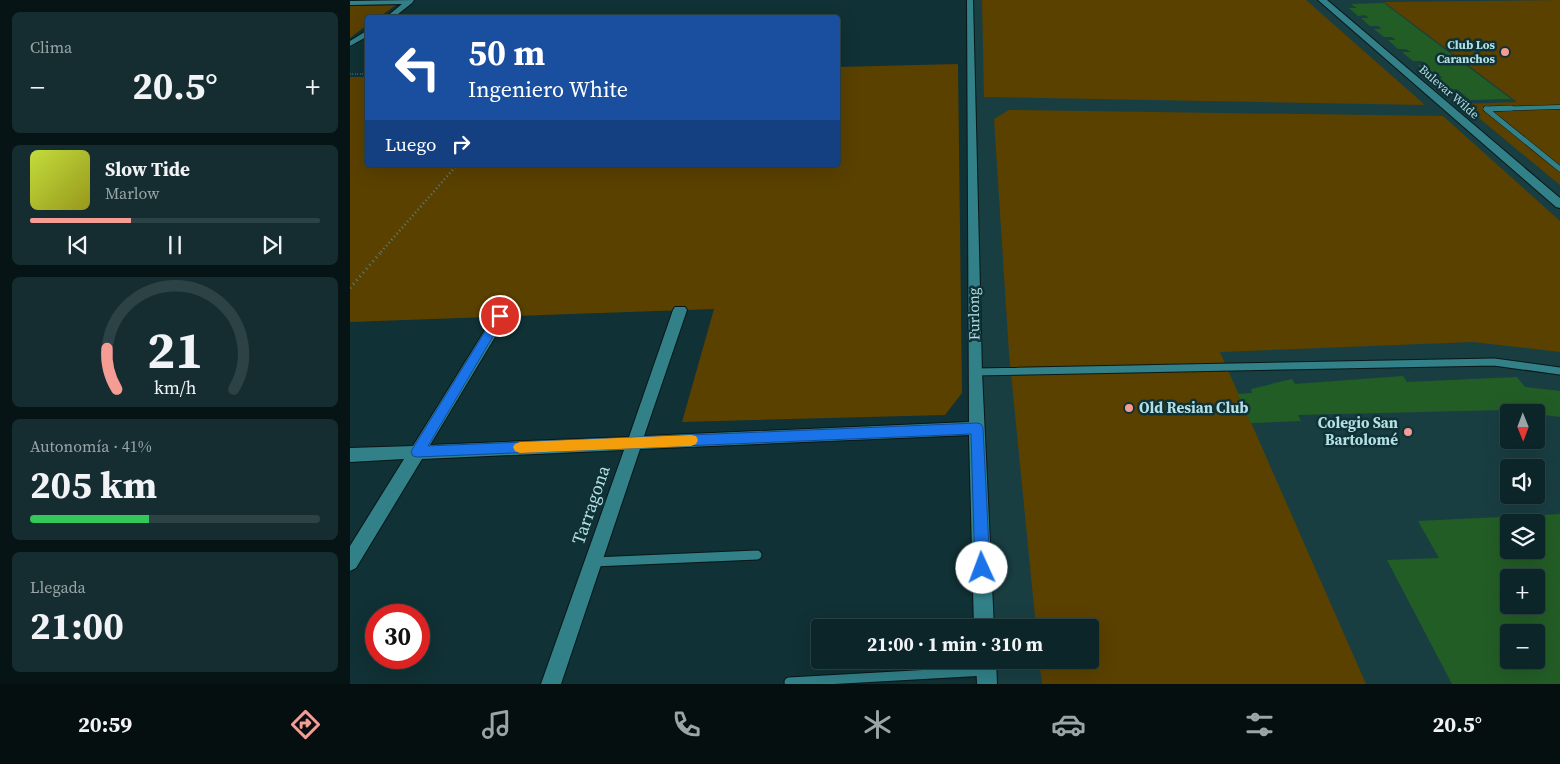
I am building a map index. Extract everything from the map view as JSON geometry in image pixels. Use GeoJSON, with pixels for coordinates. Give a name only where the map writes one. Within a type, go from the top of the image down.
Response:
{"type":"FeatureCollection","features":[{"type":"Feature","properties":{"kind":"main road","name":"Bulevar Wilde"},"geometry":{"type":"LineString","coordinates":[[1322,0],[1560,204]]}},
{"type":"Feature","properties":{"kind":"street","name":"Furlong"},"geometry":{"type":"LineString","coordinates":[[970,0],[975,372],[984,619]]}},
{"type":"Feature","properties":{"kind":"street"},"geometry":{"type":"LineString","coordinates":[[350,2],[411,1]]}},
{"type":"Feature","properties":{"kind":"street"},"geometry":{"type":"LineString","coordinates":[[392,15],[411,1]]}},
{"type":"Feature","properties":{"kind":"street"},"geometry":{"type":"LineString","coordinates":[[350,44],[365,34]]}},
{"type":"Feature","properties":{"kind":"street","name":"Tarragona"},"geometry":{"type":"LineString","coordinates":[[551,684],[680,310]]}},
{"type":"Feature","properties":{"kind":"street"},"geometry":{"type":"LineString","coordinates":[[350,562],[500,316]]}},
{"type":"Feature","properties":{"kind":"street"},"geometry":{"type":"LineString","coordinates":[[350,455],[977,428]]}},
{"type":"Feature","properties":{"kind":"lane"},"geometry":{"type":"LineString","coordinates":[[1560,108],[1486,109],[1560,169]]}},
{"type":"Feature","properties":{"kind":"lane"},"geometry":{"type":"LineString","coordinates":[[975,372],[1494,362],[1560,372]]}},
{"type":"Feature","properties":{"kind":"lane"},"geometry":{"type":"LineString","coordinates":[[593,562],[757,555]]}},
{"type":"Feature","properties":{"kind":"lane"},"geometry":{"type":"LineString","coordinates":[[789,682],[986,672]]}},
{"type":"Feature","properties":{"kind":"path"},"geometry":{"type":"LineString","coordinates":[[350,74],[365,74]]}},
{"type":"Feature","properties":{"kind":"path"},"geometry":{"type":"LineString","coordinates":[[350,288],[455,167]]}},
{"type":"Feature","properties":{"kind":"shaded area"},"geometry":{"type":"Polygon","coordinates":[[[970,0],[1560,0],[1560,684],[987,684],[986,669],[1099,669],[1099,619],[984,619],[970,0]]]}},
{"type":"Feature","properties":{"kind":"shaded area"},"geometry":{"type":"Polygon","coordinates":[[[982,0],[1306,0],[1425,105],[984,97],[982,0]]]}},
{"type":"Feature","properties":{"kind":"shaded area","name":"Club Los Caranchos"},"geometry":{"type":"Polygon","coordinates":[[[1560,0],[1560,185],[1462,104],[1517,102],[1384,2],[1560,0]]]}},
{"type":"Feature","properties":{"kind":"shaded area"},"geometry":{"type":"Polygon","coordinates":[[[396,5],[382,15],[365,15],[365,27],[350,38],[350,6],[396,5]]]}},
{"type":"Feature","properties":{"kind":"shaded area"},"geometry":{"type":"Polygon","coordinates":[[[958,64],[962,393],[945,415],[682,422],[714,309],[350,322],[350,77],[365,77],[365,167],[840,167],[840,67],[958,64]]]}},
{"type":"Feature","properties":{"kind":"shaded area","name":"Old Resian Club"},"geometry":{"type":"Polygon","coordinates":[[[1009,110],[1443,116],[1560,221],[1560,352],[1473,342],[1220,352],[1366,684],[1042,684],[1040,669],[1099,669],[1099,619],[1035,619],[1009,353],[994,119],[1009,110]]]}},
{"type":"Feature","properties":{"kind":"building"},"geometry":{"type":"Polygon","coordinates":[[[1384,3],[1511,99],[1470,100],[1457,89],[1447,90],[1434,78],[1443,78],[1436,73],[1427,73],[1418,65],[1427,65],[1422,61],[1413,61],[1402,52],[1411,52],[1406,49],[1398,49],[1388,40],[1396,40],[1392,37],[1384,37],[1374,29],[1382,29],[1378,26],[1370,26],[1361,18],[1369,18],[1365,15],[1358,16],[1349,8],[1357,8],[1351,4],[1384,3]]]}},
{"type":"Feature","properties":{"kind":"building"},"geometry":{"type":"Polygon","coordinates":[[[1403,376],[1407,382],[1517,377],[1525,387],[1560,391],[1560,417],[1545,415],[1545,404],[1500,404],[1500,410],[1298,415],[1301,421],[1251,423],[1238,394],[1252,393],[1251,389],[1292,379],[1295,384],[1403,376]]]}},
{"type":"Feature","properties":{"kind":"building"},"geometry":{"type":"Polygon","coordinates":[[[1560,514],[1560,684],[1452,684],[1387,560],[1439,558],[1418,521],[1500,517],[1500,559],[1545,559],[1545,515],[1560,514]]]}},
{"type":"Feature","properties":{"kind":"slow traffic"},"geometry":{"type":"LineString","coordinates":[[520,447],[691,440]]}},
{"type":"Feature","properties":{"kind":"place","name":"Club Los Caranchos"},"geometry":{"type":"Point","coordinates":[1505,52]}},
{"type":"Feature","properties":{"kind":"place","name":"Old Resian Club"},"geometry":{"type":"Point","coordinates":[1129,408]}},
{"type":"Feature","properties":{"kind":"place","name":"Colegio San Bartolomé"},"geometry":{"type":"Point","coordinates":[1408,432]}},
{"type":"Feature","properties":{"kind":"route"},"geometry":{"type":"LineString","coordinates":[[500,316],[417,452],[977,428],[982,568]]}}]}
